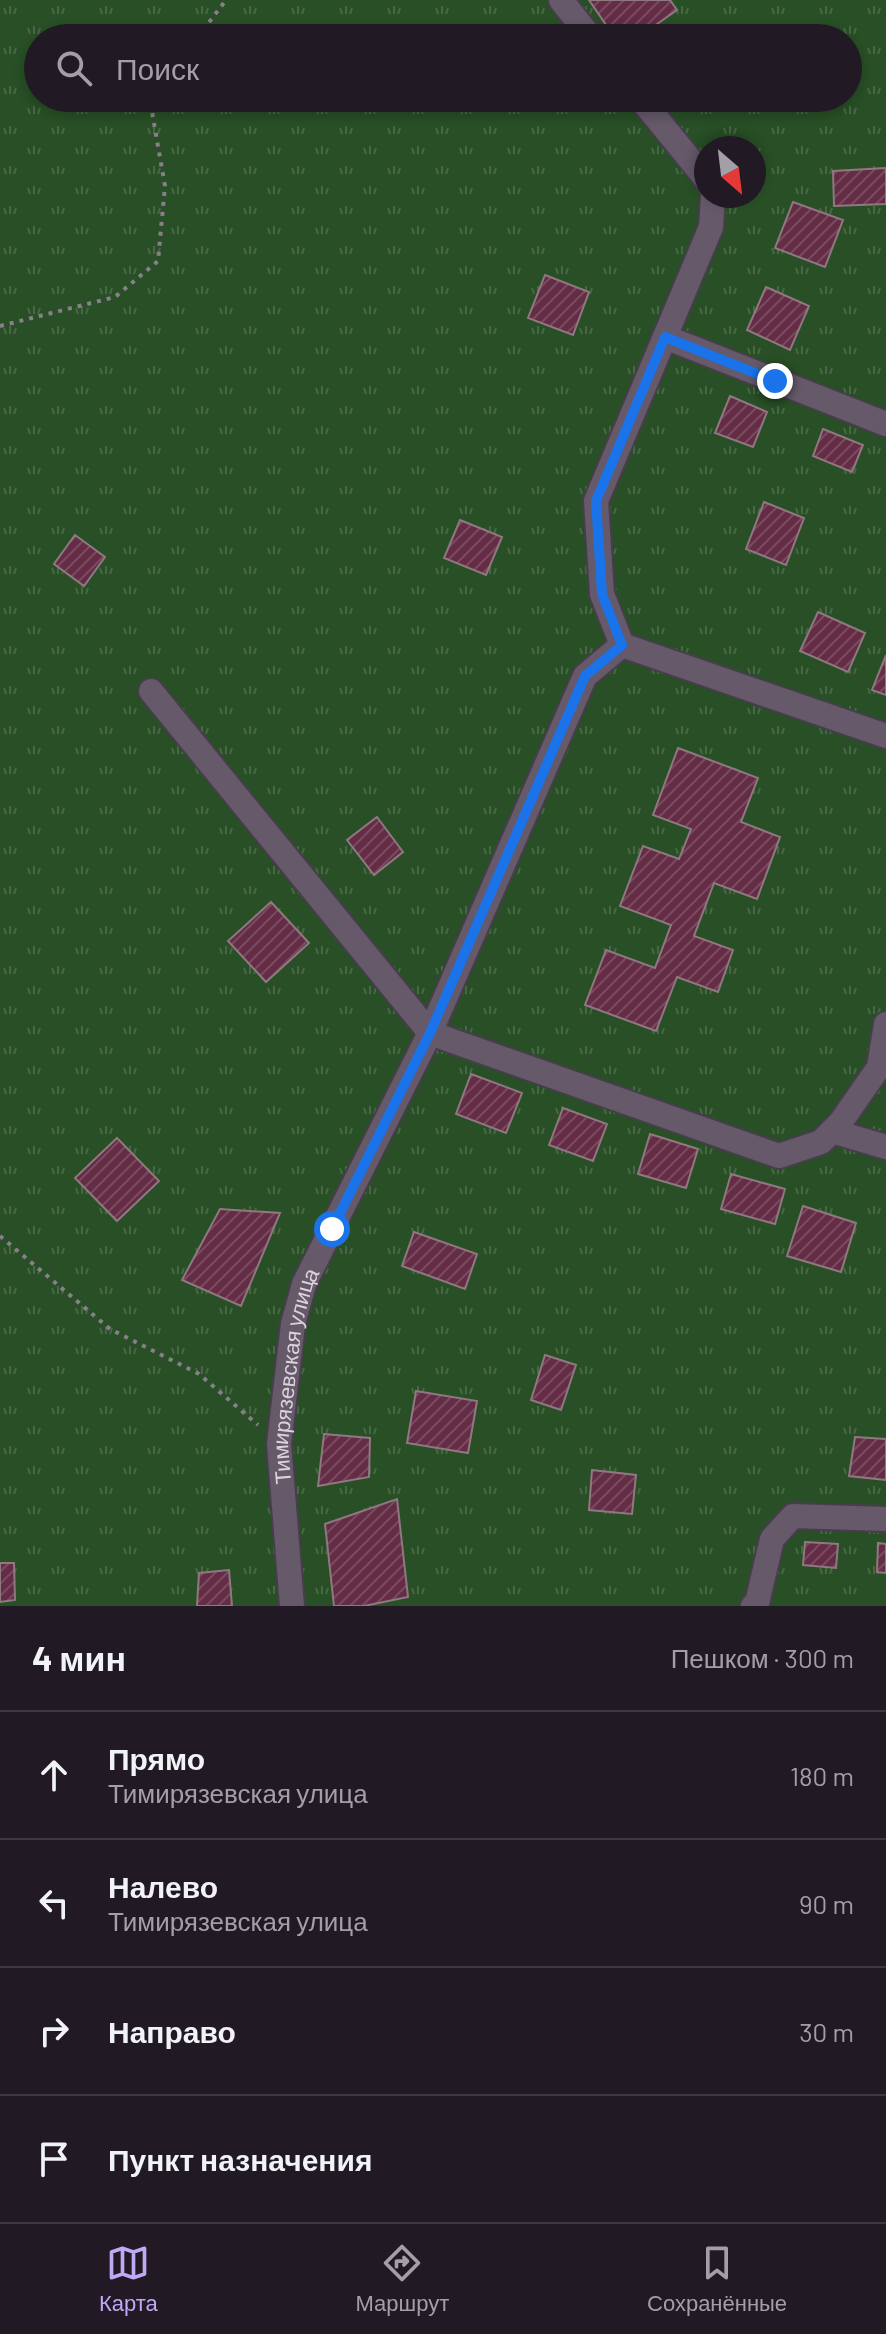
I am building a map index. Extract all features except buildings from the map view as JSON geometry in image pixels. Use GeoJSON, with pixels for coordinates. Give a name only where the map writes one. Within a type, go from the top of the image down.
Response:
{"type":"FeatureCollection","features":[{"type":"Feature","properties":{"kind":"street"},"geometry":{"type":"LineString","coordinates":[[561,0],[580,24]]}},
{"type":"Feature","properties":{"kind":"street"},"geometry":{"type":"LineString","coordinates":[[651,112],[694,164]]}},
{"type":"Feature","properties":{"kind":"street"},"geometry":{"type":"LineString","coordinates":[[712,208],[711,227],[596,501],[602,594],[622,645],[886,736]]}},
{"type":"Feature","properties":{"kind":"street"},"geometry":{"type":"LineString","coordinates":[[665,337],[886,424]]}},
{"type":"Feature","properties":{"kind":"street","name":"Тимирязевская улица"},"geometry":{"type":"LineString","coordinates":[[292,1606],[279,1444],[293,1324],[304,1284],[430,1033],[585,676],[622,645]]}},
{"type":"Feature","properties":{"kind":"street"},"geometry":{"type":"LineString","coordinates":[[151,691],[430,1033],[779,1156],[821,1142],[840,1123],[883,1066],[886,1024]]}},
{"type":"Feature","properties":{"kind":"street"},"geometry":{"type":"LineString","coordinates":[[832,1131],[886,1147]]}},
{"type":"Feature","properties":{"kind":"street"},"geometry":{"type":"LineString","coordinates":[[753,1606],[757,1603],[772,1539],[793,1516],[886,1519]]}},
{"type":"Feature","properties":{"kind":"path"},"geometry":{"type":"LineString","coordinates":[[208,24],[226,0]]}},
{"type":"Feature","properties":{"kind":"path"},"geometry":{"type":"LineString","coordinates":[[0,326],[115,297],[158,261],[165,186],[152,112]]}},
{"type":"Feature","properties":{"kind":"path"},"geometry":{"type":"LineString","coordinates":[[0,1236],[110,1329],[199,1374],[279,1444]]}},
{"type":"Feature","properties":{"kind":"green space"},"geometry":{"type":"Polygon","coordinates":[[[0,0],[886,0],[886,1606],[0,1606],[0,0]]]}},
{"type":"Feature","properties":{"kind":"route"},"geometry":{"type":"LineString","coordinates":[[332,1229],[430,1033],[585,676],[622,645],[602,594],[596,501],[665,337],[775,381]]}}]}
